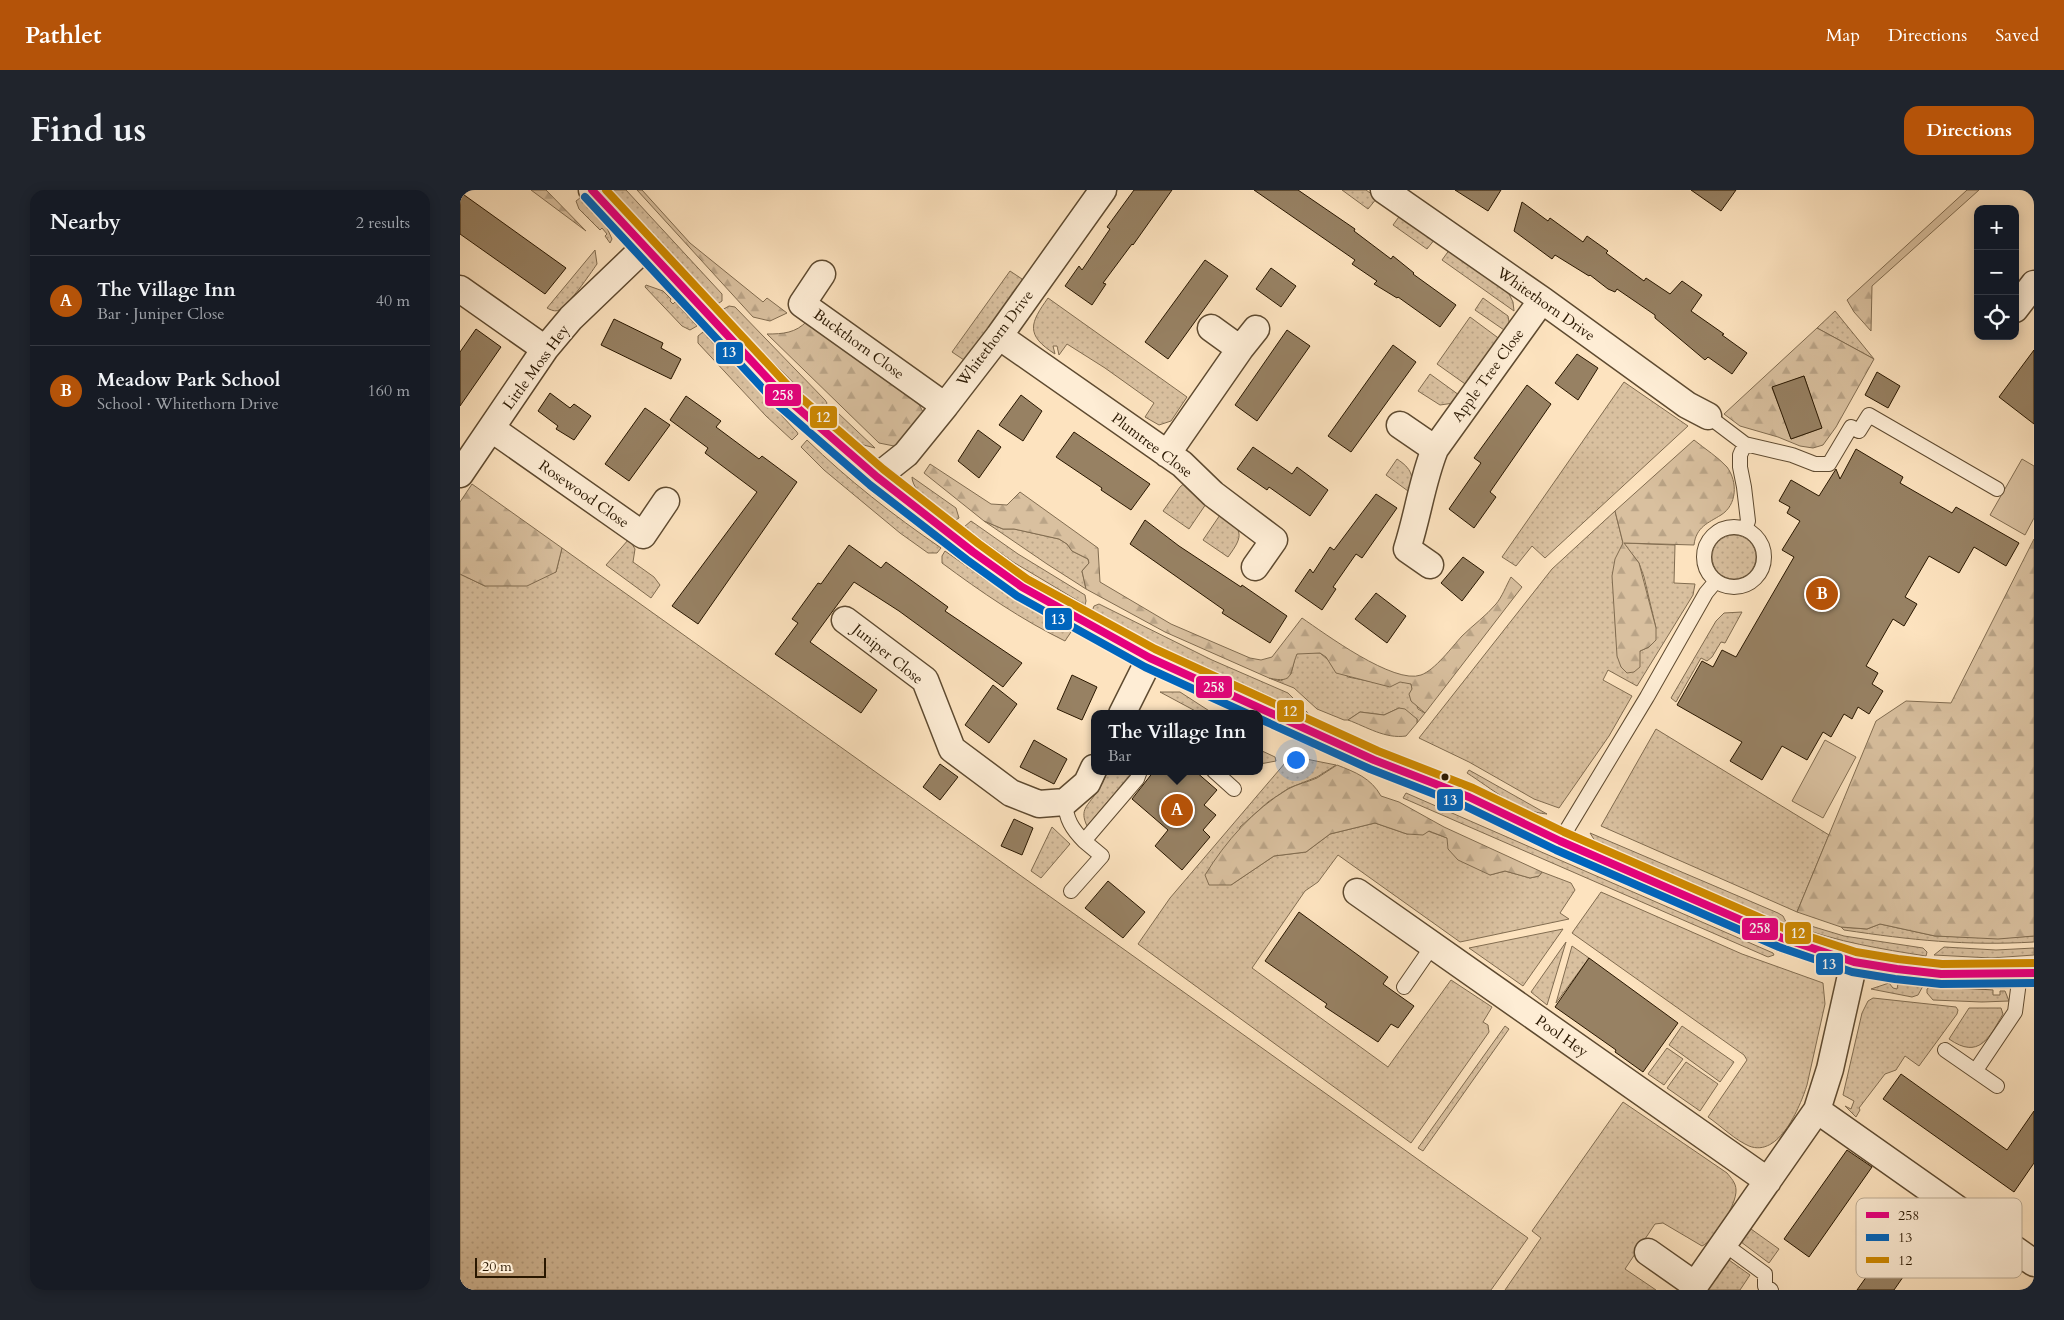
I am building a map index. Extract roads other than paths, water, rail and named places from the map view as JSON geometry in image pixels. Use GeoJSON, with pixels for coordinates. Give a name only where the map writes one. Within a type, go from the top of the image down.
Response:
{"type":"FeatureCollection","features":[{"type":"Feature","properties":{"kind":"street"},"geometry":{"type":"LineString","coordinates":[[592,190],[644,248],[785,397],[877,477],[973,552],[1022,587],[1150,658],[1374,760],[1469,797],[1560,841],[1773,934],[1854,962],[1941,974],[2027,974]]}},
{"type":"Feature","properties":{"kind":"street","name":"Whitethorn Drive"},"geometry":{"type":"LineString","coordinates":[[877,477],[906,454],[945,406],[999,336],[1103,190]]}},
{"type":"Feature","properties":{"kind":"street","name":"Whitethorn Drive"},"geometry":{"type":"LineString","coordinates":[[1384,190],[1542,300],[1687,405],[1708,416]]}},
{"type":"Feature","properties":{"kind":"street","name":"Little Moss Hey"},"geometry":{"type":"LineString","coordinates":[[460,474],[545,348],[571,318],[644,248]]}},
{"type":"Feature","properties":{"kind":"street","name":"Buckthorn Close"},"geometry":{"type":"LineString","coordinates":[[822,274],[802,304],[945,406]]}},
{"type":"Feature","properties":{"kind":"street"},"geometry":{"type":"LineString","coordinates":[[2019,304],[2034,284]]}},
{"type":"Feature","properties":{"kind":"street"},"geometry":{"type":"LineString","coordinates":[[460,289],[545,348]]}},
{"type":"Feature","properties":{"kind":"street","name":"Apple Tree Close"},"geometry":{"type":"LineString","coordinates":[[1430,565],[1408,548],[1426,471],[1434,449],[1542,300]]}},
{"type":"Feature","properties":{"kind":"street"},"geometry":{"type":"LineString","coordinates":[[1211,328],[1240,349]]}},
{"type":"Feature","properties":{"kind":"street"},"geometry":{"type":"LineString","coordinates":[[1167,454],[1256,329]]}},
{"type":"Feature","properties":{"kind":"street","name":"Plumtree Close"},"geometry":{"type":"LineString","coordinates":[[999,336],[1182,464],[1213,494],[1274,540],[1255,568]]}},
{"type":"Feature","properties":{"kind":"street"},"geometry":{"type":"LineString","coordinates":[[1400,424],[1434,449]]}},
{"type":"Feature","properties":{"kind":"street","name":"Rosewood Close"},"geometry":{"type":"LineString","coordinates":[[492,428],[643,535],[666,501]]}},
{"type":"Feature","properties":{"kind":"street","name":"Juniper Close"},"geometry":{"type":"LineString","coordinates":[[845,620],[925,680],[952,749],[1011,792],[1039,804],[1065,802]]}},
{"type":"Feature","properties":{"kind":"street"},"geometry":{"type":"LineString","coordinates":[[1124,710],[1150,658]]}},
{"type":"Feature","properties":{"kind":"street"},"geometry":{"type":"LineString","coordinates":[[1065,802],[1087,783],[1091,774]]}},
{"type":"Feature","properties":{"kind":"street","name":"Pool Hey"},"geometry":{"type":"LineString","coordinates":[[1357,892],[1768,1181]]}},
{"type":"Feature","properties":{"kind":"street"},"geometry":{"type":"LineString","coordinates":[[1648,1252],[1695,1286],[1817,1110],[1830,1069],[1854,962]]}},
{"type":"Feature","properties":{"kind":"street"},"geometry":{"type":"LineString","coordinates":[[1817,1110],[1942,1198]]}},
{"type":"Feature","properties":{"kind":"street"},"geometry":{"type":"LineString","coordinates":[[2022,1255],[2034,1263]]}},
{"type":"Feature","properties":{"kind":"lane"},"geometry":{"type":"LineString","coordinates":[[1708,416],[1745,444],[1792,455],[1815,464],[1829,464],[1851,427],[1860,431],[1869,415],[1997,489]]}},
{"type":"Feature","properties":{"kind":"lane"},"geometry":{"type":"LineString","coordinates":[[1745,444],[1740,455],[1748,520],[1745,529]]}},
{"type":"Feature","properties":{"kind":"lane"},"geometry":{"type":"LineString","coordinates":[[1736,527],[1745,529],[1754,535],[1762,548],[1764,562],[1754,580],[1745,586],[1735,588],[1716,582],[1705,566],[1706,547],[1710,539],[1717,532],[1726,528],[1736,527]]}},
{"type":"Feature","properties":{"kind":"lane"},"geometry":{"type":"LineString","coordinates":[[1560,841],[1647,697],[1706,593],[1716,582]]}},
{"type":"Feature","properties":{"kind":"lane"},"geometry":{"type":"LineString","coordinates":[[1084,841],[1138,775]]}},
{"type":"Feature","properties":{"kind":"lane"},"geometry":{"type":"LineString","coordinates":[[1218,775],[1234,789]]}},
{"type":"Feature","properties":{"kind":"lane"},"geometry":{"type":"LineString","coordinates":[[1065,802],[1066,816],[1070,825],[1084,841],[1102,856],[1072,891]]}},
{"type":"Feature","properties":{"kind":"lane"},"geometry":{"type":"LineString","coordinates":[[1404,987],[1433,946]]}},
{"type":"Feature","properties":{"kind":"lane"},"geometry":{"type":"LineString","coordinates":[[1976,1070],[2016,1012],[2027,974]]}},
{"type":"Feature","properties":{"kind":"lane"},"geometry":{"type":"LineString","coordinates":[[1945,1050],[1997,1086]]}},
{"type":"Feature","properties":{"kind":"lane"},"geometry":{"type":"LineString","coordinates":[[1724,1244],[1765,1274],[1765,1286],[1771,1290]]}},
{"type":"Feature","properties":{"kind":"place","name":"Meadow Park School"},"geometry":{"type":"Point","coordinates":[1822,594]}},
{"type":"Feature","properties":{"kind":"place","name":"The Village Inn"},"geometry":{"type":"Point","coordinates":[1177,810]}}]}
